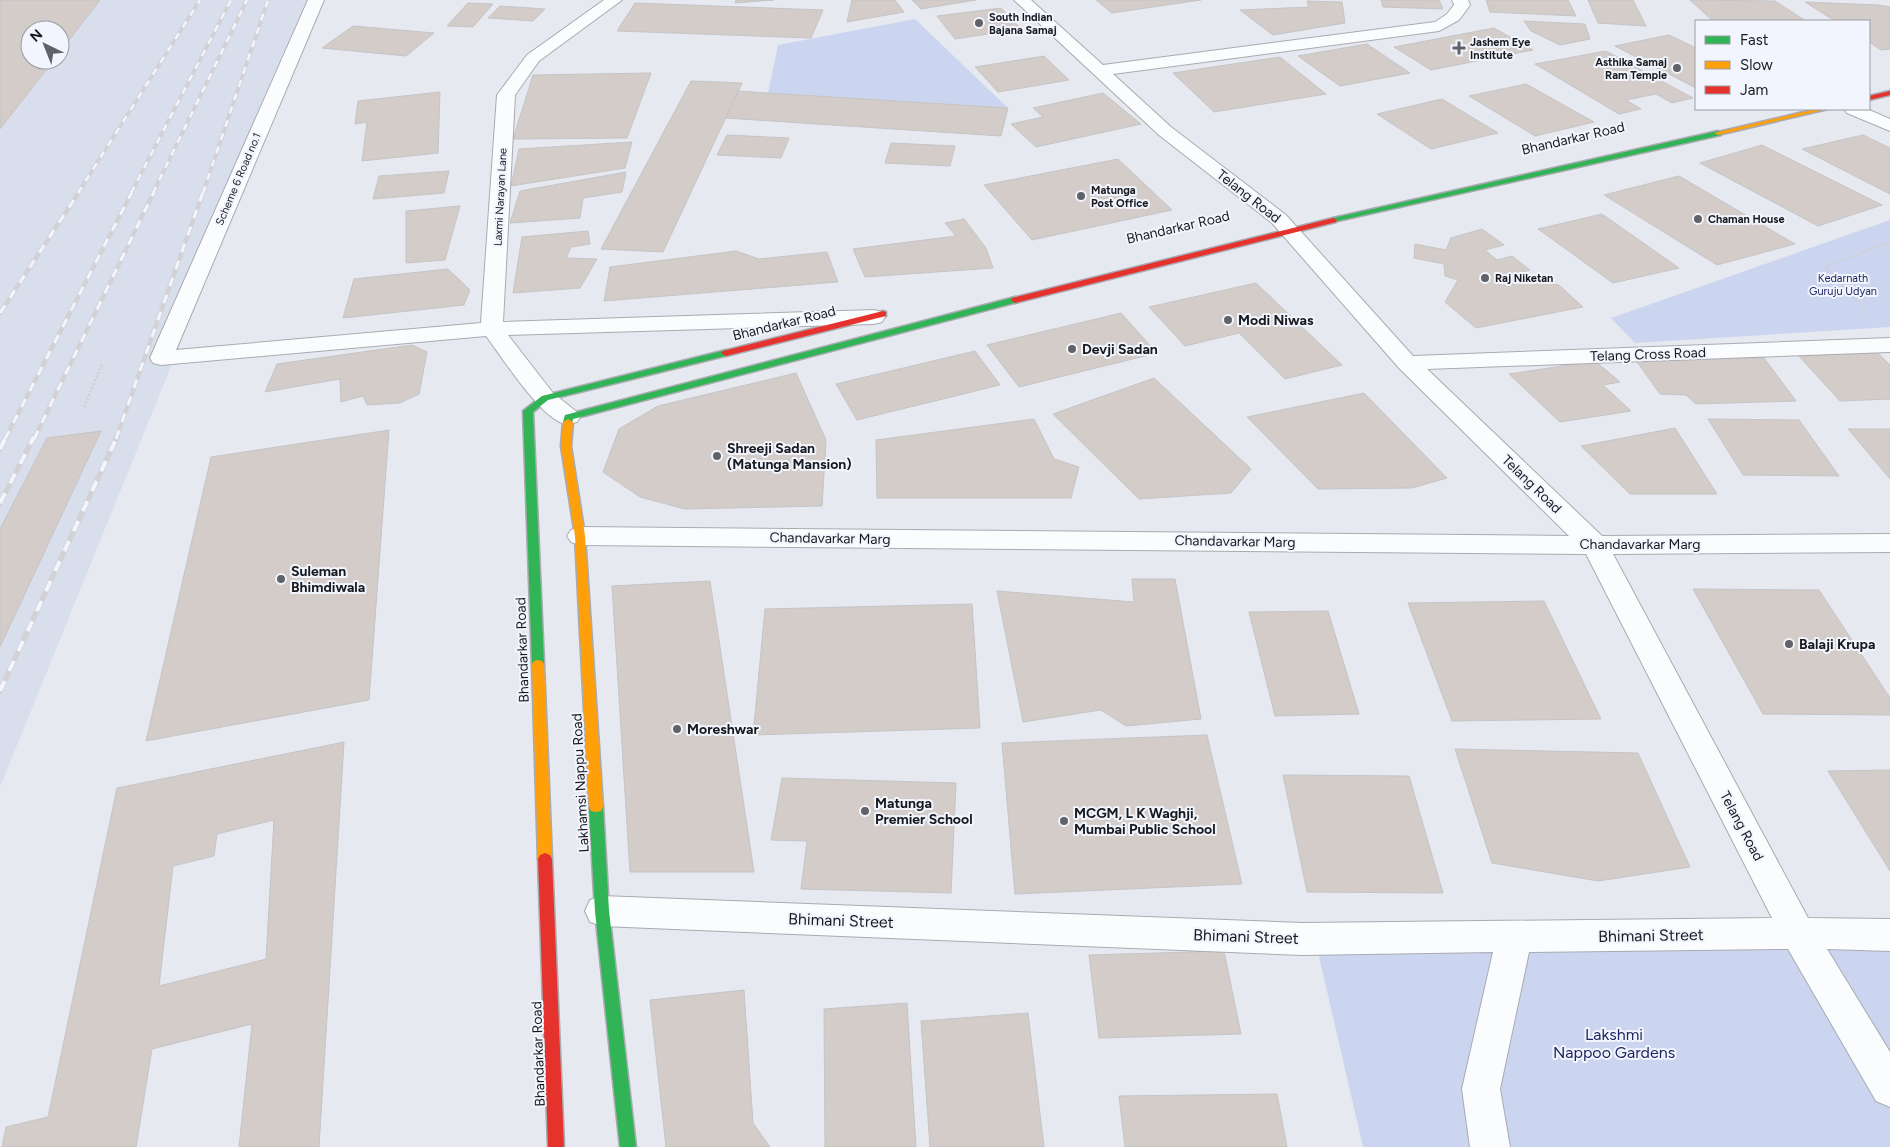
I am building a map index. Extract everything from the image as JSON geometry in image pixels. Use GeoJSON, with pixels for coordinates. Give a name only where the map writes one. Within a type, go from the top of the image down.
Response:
{"type":"FeatureCollection","features":[{"type":"Feature","properties":{"kind":"street","name":"Scheme 6 Road no.1"},"geometry":{"type":"LineString","coordinates":[[316,0],[161,358],[492,329]]}},
{"type":"Feature","properties":{"kind":"street","name":"Laxmi Narayan Lane"},"geometry":{"type":"LineString","coordinates":[[492,329],[506,95],[534,58],[614,0]]}},
{"type":"Feature","properties":{"kind":"street","name":"Telang Road"},"geometry":{"type":"LineString","coordinates":[[1022,0],[1165,131],[1279,222],[1407,363],[1595,544],[1798,933],[1890,1088]]}},
{"type":"Feature","properties":{"kind":"street"},"geometry":{"type":"LineString","coordinates":[[1099,71],[1439,26],[1453,17],[1462,5],[1460,0]]}},
{"type":"Feature","properties":{"kind":"street"},"geometry":{"type":"LineString","coordinates":[[1870,98],[1890,93]]}},
{"type":"Feature","properties":{"kind":"street","name":"Bhandarkar Road"},"geometry":{"type":"LineString","coordinates":[[568,416],[1128,270],[1279,222],[1819,110]]}},
{"type":"Feature","properties":{"kind":"street"},"geometry":{"type":"LineString","coordinates":[[1855,110],[1890,126]]}},
{"type":"Feature","properties":{"kind":"street"},"geometry":{"type":"LineString","coordinates":[[492,329],[884,314]]}},
{"type":"Feature","properties":{"kind":"street","name":"Bhandarkar Road"},"geometry":{"type":"LineString","coordinates":[[556,1147],[528,411],[545,398],[884,314]]}},
{"type":"Feature","properties":{"kind":"street"},"geometry":{"type":"LineString","coordinates":[[492,329],[545,398],[568,416]]}},
{"type":"Feature","properties":{"kind":"street","name":"Telang Cross Road"},"geometry":{"type":"LineString","coordinates":[[1407,363],[1890,345]]}},
{"type":"Feature","properties":{"kind":"street","name":"Lakhamsi Nappu Road"},"geometry":{"type":"LineString","coordinates":[[568,416],[566,446],[580,536],[602,911],[628,1147]]}},
{"type":"Feature","properties":{"kind":"street","name":"Chandavarkar Marg"},"geometry":{"type":"LineString","coordinates":[[580,536],[1595,544],[1890,543]]}},
{"type":"Feature","properties":{"kind":"street","name":"Bhimani Street"},"geometry":{"type":"LineString","coordinates":[[602,911],[1302,939],[1798,933],[1890,934]]}},
{"type":"Feature","properties":{"kind":"street"},"geometry":{"type":"LineString","coordinates":[[1490,1147],[1481,1089],[1514,937]]}},
{"type":"Feature","properties":{"kind":"path"},"geometry":{"type":"LineString","coordinates":[[1866,311],[1824,266],[1890,242]]}},
{"type":"Feature","properties":{"kind":"path"},"geometry":{"type":"LineString","coordinates":[[84,407],[102,364]]}},
{"type":"Feature","properties":{"kind":"shaded area"},"geometry":{"type":"Polygon","coordinates":[[[0,0],[320,0],[0,787],[0,0]]]}},
{"type":"Feature","properties":{"kind":"green space"},"geometry":{"type":"Polygon","coordinates":[[[915,19],[1008,108],[768,93],[778,45],[915,19]]]}},
{"type":"Feature","properties":{"kind":"green space","name":"Kedarnath Guruju Udyan"},"geometry":{"type":"Polygon","coordinates":[[[1890,220],[1890,327],[1635,343],[1611,318],[1890,220]]]}},
{"type":"Feature","properties":{"kind":"green space","name":"Lakshmi Nappoo Gardens"},"geometry":{"type":"Polygon","coordinates":[[[1315,939],[1890,940],[1890,1147],[1363,1147],[1315,939]]]}},
{"type":"Feature","properties":{"kind":"building"},"geometry":{"type":"Polygon","coordinates":[[[0,0],[100,0],[70,39],[70,20],[20,20],[20,70],[46,70],[0,129],[0,0]]]}},
{"type":"Feature","properties":{"kind":"building"},"geometry":{"type":"Polygon","coordinates":[[[736,0],[774,0],[735,3],[736,0]]]}},
{"type":"Feature","properties":{"kind":"building"},"geometry":{"type":"Polygon","coordinates":[[[852,0],[895,0],[904,12],[847,22],[852,0]]]}},
{"type":"Feature","properties":{"kind":"building"},"geometry":{"type":"Polygon","coordinates":[[[912,0],[976,0],[921,9],[912,0]]]}},
{"type":"Feature","properties":{"kind":"building"},"geometry":{"type":"Polygon","coordinates":[[[1096,0],[1201,0],[1112,13],[1096,0]]]}},
{"type":"Feature","properties":{"kind":"building"},"geometry":{"type":"Polygon","coordinates":[[[1381,0],[1439,0],[1443,9],[1383,7],[1381,0]]]}},
{"type":"Feature","properties":{"kind":"building"},"geometry":{"type":"Polygon","coordinates":[[[1486,0],[1568,0],[1576,16],[1490,12],[1486,0]]]}},
{"type":"Feature","properties":{"kind":"building"},"geometry":{"type":"Polygon","coordinates":[[[1588,0],[1633,0],[1646,26],[1598,23],[1588,0]]]}},
{"type":"Feature","properties":{"kind":"building"},"geometry":{"type":"Polygon","coordinates":[[[1690,0],[1775,1],[1804,20],[1712,20],[1690,0]]]}},
{"type":"Feature","properties":{"kind":"building"},"geometry":{"type":"Polygon","coordinates":[[[1307,1],[1342,2],[1345,23],[1273,35],[1240,10],[1309,7],[1307,1]]]}},
{"type":"Feature","properties":{"kind":"building"},"geometry":{"type":"Polygon","coordinates":[[[1805,2],[1890,7],[1890,49],[1881,50],[1870,43],[1870,20],[1833,20],[1805,2]]]}},
{"type":"Feature","properties":{"kind":"building"},"geometry":{"type":"Polygon","coordinates":[[[468,3],[493,4],[473,27],[447,26],[468,3]]]}},
{"type":"Feature","properties":{"kind":"building"},"geometry":{"type":"Polygon","coordinates":[[[635,3],[823,10],[811,38],[617,31],[635,3]]]}},
{"type":"Feature","properties":{"kind":"building"},"geometry":{"type":"Polygon","coordinates":[[[500,6],[545,9],[533,21],[488,18],[500,6]]]}},
{"type":"Feature","properties":{"kind":"building","name":"South Indian Bajana Samaj"},"geometry":{"type":"Polygon","coordinates":[[[1001,8],[1021,29],[955,39],[937,16],[1001,8]]]}},
{"type":"Feature","properties":{"kind":"building"},"geometry":{"type":"Polygon","coordinates":[[[1524,21],[1585,24],[1590,39],[1560,45],[1531,31],[1524,21]]]}},
{"type":"Feature","properties":{"kind":"building"},"geometry":{"type":"Polygon","coordinates":[[[353,26],[434,33],[406,56],[322,48],[353,26]]]}},
{"type":"Feature","properties":{"kind":"building"},"geometry":{"type":"Polygon","coordinates":[[[1494,28],[1533,50],[1431,70],[1394,47],[1494,28]]]}},
{"type":"Feature","properties":{"kind":"building","name":"Asthika Samaj Ram Temple"},"geometry":{"type":"Polygon","coordinates":[[[1669,35],[1695,48],[1695,87],[1615,46],[1669,35]]]}},
{"type":"Feature","properties":{"kind":"building"},"geometry":{"type":"Polygon","coordinates":[[[1367,44],[1410,73],[1340,86],[1298,56],[1367,44]]]}},
{"type":"Feature","properties":{"kind":"building"},"geometry":{"type":"Polygon","coordinates":[[[1606,51],[1693,98],[1672,103],[1656,94],[1626,100],[1641,109],[1619,114],[1535,64],[1606,51]]]}},
{"type":"Feature","properties":{"kind":"building"},"geometry":{"type":"Polygon","coordinates":[[[1044,56],[1069,80],[998,92],[975,67],[1044,56]]]}},
{"type":"Feature","properties":{"kind":"building"},"geometry":{"type":"Polygon","coordinates":[[[1280,57],[1326,94],[1214,112],[1173,73],[1280,57]]]}},
{"type":"Feature","properties":{"kind":"building"},"geometry":{"type":"Polygon","coordinates":[[[651,73],[627,138],[513,139],[533,75],[651,73]]]}},
{"type":"Feature","properties":{"kind":"building"},"geometry":{"type":"Polygon","coordinates":[[[691,81],[742,83],[663,252],[601,249],[691,81]]]}},
{"type":"Feature","properties":{"kind":"building"},"geometry":{"type":"Polygon","coordinates":[[[1526,84],[1594,122],[1535,136],[1469,96],[1526,84]]]}},
{"type":"Feature","properties":{"kind":"building"},"geometry":{"type":"Polygon","coordinates":[[[738,91],[1008,108],[1001,136],[725,118],[738,91]]]}},
{"type":"Feature","properties":{"kind":"building"},"geometry":{"type":"Polygon","coordinates":[[[440,92],[438,153],[362,161],[367,122],[355,124],[358,101],[440,92]]]}},
{"type":"Feature","properties":{"kind":"building"},"geometry":{"type":"Polygon","coordinates":[[[1103,93],[1141,124],[1036,147],[1011,124],[1043,117],[1033,108],[1103,93]]]}},
{"type":"Feature","properties":{"kind":"building"},"geometry":{"type":"Polygon","coordinates":[[[1442,99],[1498,133],[1431,149],[1377,114],[1442,99]]]}},
{"type":"Feature","properties":{"kind":"building"},"geometry":{"type":"Polygon","coordinates":[[[727,135],[789,138],[781,158],[717,155],[727,135]]]}},
{"type":"Feature","properties":{"kind":"building"},"geometry":{"type":"Polygon","coordinates":[[[1863,135],[1890,148],[1890,194],[1802,149],[1863,135]]]}},
{"type":"Feature","properties":{"kind":"building"},"geometry":{"type":"Polygon","coordinates":[[[632,142],[625,168],[511,186],[519,149],[632,142]]]}},
{"type":"Feature","properties":{"kind":"building"},"geometry":{"type":"Polygon","coordinates":[[[891,143],[955,146],[950,166],[885,163],[891,143]]]}},
{"type":"Feature","properties":{"kind":"building"},"geometry":{"type":"Polygon","coordinates":[[[1762,145],[1882,205],[1818,226],[1700,163],[1762,145]]]}},
{"type":"Feature","properties":{"kind":"building"},"geometry":{"type":"Polygon","coordinates":[[[1118,159],[1172,210],[1032,240],[984,185],[1118,159]]]}},
{"type":"Feature","properties":{"kind":"building"},"geometry":{"type":"Polygon","coordinates":[[[449,171],[444,193],[373,199],[379,176],[449,171]]]}},
{"type":"Feature","properties":{"kind":"building"},"geometry":{"type":"Polygon","coordinates":[[[626,172],[622,192],[583,198],[580,218],[510,223],[520,191],[626,172]]]}},
{"type":"Feature","properties":{"kind":"building","name":"Chaman House"},"geometry":{"type":"Polygon","coordinates":[[[1679,176],[1795,244],[1717,265],[1604,195],[1679,176]]]}},
{"type":"Feature","properties":{"kind":"building"},"geometry":{"type":"Polygon","coordinates":[[[460,206],[445,260],[406,263],[406,211],[460,206]]]}},
{"type":"Feature","properties":{"kind":"building"},"geometry":{"type":"Polygon","coordinates":[[[1602,214],[1679,268],[1613,283],[1538,229],[1602,214]]]}},
{"type":"Feature","properties":{"kind":"building"},"geometry":{"type":"Polygon","coordinates":[[[964,219],[986,248],[993,268],[865,277],[853,249],[956,236],[945,223],[964,219]]]}},
{"type":"Feature","properties":{"kind":"building","name":"Raj Niketan"},"geometry":{"type":"Polygon","coordinates":[[[1482,229],[1504,245],[1485,250],[1497,260],[1512,256],[1530,270],[1508,276],[1559,285],[1583,307],[1476,328],[1445,302],[1458,280],[1445,276],[1444,264],[1414,258],[1415,244],[1446,250],[1451,238],[1482,229]]]}},
{"type":"Feature","properties":{"kind":"building"},"geometry":{"type":"Polygon","coordinates":[[[588,231],[590,244],[571,247],[566,258],[597,259],[580,288],[513,293],[522,237],[588,231]]]}},
{"type":"Feature","properties":{"kind":"building"},"geometry":{"type":"Polygon","coordinates":[[[736,251],[759,259],[827,252],[838,282],[604,301],[610,267],[736,251]]]}},
{"type":"Feature","properties":{"kind":"building"},"geometry":{"type":"Polygon","coordinates":[[[448,269],[470,290],[464,305],[343,318],[354,279],[448,269]]]}},
{"type":"Feature","properties":{"kind":"building","name":"Modi Niwas"},"geometry":{"type":"Polygon","coordinates":[[[1256,283],[1342,365],[1285,379],[1239,333],[1185,346],[1149,307],[1256,283]]]}},
{"type":"Feature","properties":{"kind":"building","name":"Devji Sadan"},"geometry":{"type":"Polygon","coordinates":[[[1121,313],[1157,353],[1019,387],[987,345],[1121,313]]]}},
{"type":"Feature","properties":{"kind":"building"},"geometry":{"type":"Polygon","coordinates":[[[412,345],[427,352],[419,394],[400,403],[367,405],[363,396],[341,402],[340,379],[265,392],[277,364],[412,345]]]}},
{"type":"Feature","properties":{"kind":"building"},"geometry":{"type":"Polygon","coordinates":[[[975,351],[1000,385],[857,420],[836,384],[975,351]]]}},
{"type":"Feature","properties":{"kind":"building"},"geometry":{"type":"Polygon","coordinates":[[[1876,351],[1890,365],[1890,399],[1840,401],[1797,354],[1876,351]]]}},
{"type":"Feature","properties":{"kind":"building"},"geometry":{"type":"Polygon","coordinates":[[[1764,358],[1796,401],[1696,404],[1686,395],[1660,394],[1635,359],[1764,358]]]}},
{"type":"Feature","properties":{"kind":"building"},"geometry":{"type":"Polygon","coordinates":[[[1595,361],[1620,382],[1603,385],[1631,411],[1560,422],[1509,374],[1595,361]]]}},
{"type":"Feature","properties":{"kind":"building","name":"Shreeji Sadan (Matunga Mansion)"},"geometry":{"type":"Polygon","coordinates":[[[796,373],[826,440],[822,506],[685,509],[640,497],[603,472],[619,429],[658,406],[796,373]]]}},
{"type":"Feature","properties":{"kind":"building"},"geometry":{"type":"Polygon","coordinates":[[[1154,378],[1251,469],[1231,493],[1139,499],[1053,414],[1154,378]]]}},
{"type":"Feature","properties":{"kind":"building"},"geometry":{"type":"Polygon","coordinates":[[[1364,393],[1447,478],[1412,488],[1318,489],[1247,417],[1364,393]]]}},
{"type":"Feature","properties":{"kind":"building"},"geometry":{"type":"Polygon","coordinates":[[[1034,419],[1054,459],[1079,467],[1071,498],[877,498],[876,440],[1034,419]]]}},
{"type":"Feature","properties":{"kind":"building"},"geometry":{"type":"Polygon","coordinates":[[[1708,419],[1799,420],[1839,476],[1743,475],[1708,419]]]}},
{"type":"Feature","properties":{"kind":"building"},"geometry":{"type":"Polygon","coordinates":[[[1675,428],[1717,494],[1630,494],[1581,446],[1675,428]]]}},
{"type":"Feature","properties":{"kind":"building"},"geometry":{"type":"Polygon","coordinates":[[[1848,429],[1890,429],[1890,479],[1848,429]]]}},
{"type":"Feature","properties":{"kind":"building","name":"Suleman Bhimdiwala"},"geometry":{"type":"Polygon","coordinates":[[[389,430],[369,700],[146,741],[211,457],[389,430]]]}},
{"type":"Feature","properties":{"kind":"building"},"geometry":{"type":"Polygon","coordinates":[[[101,431],[0,647],[0,529],[47,438],[101,431]]]}},
{"type":"Feature","properties":{"kind":"building"},"geometry":{"type":"Polygon","coordinates":[[[1132,579],[1175,579],[1201,719],[1126,726],[1101,710],[1023,722],[997,591],[1134,602],[1132,579]]]}},
{"type":"Feature","properties":{"kind":"building","name":"Moreshwar"},"geometry":{"type":"Polygon","coordinates":[[[710,581],[754,872],[630,872],[612,586],[710,581]]]}},
{"type":"Feature","properties":{"kind":"building","name":"Balaji Krupa"},"geometry":{"type":"Polygon","coordinates":[[[1693,589],[1819,590],[1890,698],[1890,715],[1763,714],[1693,589]]]}},
{"type":"Feature","properties":{"kind":"building"},"geometry":{"type":"Polygon","coordinates":[[[1544,601],[1601,719],[1452,721],[1408,603],[1544,601]]]}},
{"type":"Feature","properties":{"kind":"building"},"geometry":{"type":"Polygon","coordinates":[[[972,604],[980,728],[753,735],[765,609],[972,604]]]}},
{"type":"Feature","properties":{"kind":"building"},"geometry":{"type":"Polygon","coordinates":[[[1328,611],[1359,714],[1275,716],[1249,612],[1328,611]]]}},
{"type":"Feature","properties":{"kind":"building"},"geometry":{"type":"Polygon","coordinates":[[[1207,735],[1242,884],[1015,894],[1002,743],[1207,735]]]}},
{"type":"Feature","properties":{"kind":"building"},"geometry":{"type":"Polygon","coordinates":[[[344,742],[319,1147],[239,1147],[252,1024],[152,1049],[136,1147],[2,1147],[6,1127],[48,1117],[117,788],[344,742]],[[274,820],[217,834],[214,856],[173,866],[159,986],[266,959],[274,820]]]}},
{"type":"Feature","properties":{"kind":"building"},"geometry":{"type":"Polygon","coordinates":[[[1455,749],[1638,753],[1690,867],[1598,881],[1492,863],[1455,749]]]}},
{"type":"Feature","properties":{"kind":"building"},"geometry":{"type":"Polygon","coordinates":[[[1890,770],[1890,871],[1828,771],[1890,770]]]}},
{"type":"Feature","properties":{"kind":"building"},"geometry":{"type":"Polygon","coordinates":[[[1283,775],[1409,776],[1443,893],[1307,892],[1283,775]]]}},
{"type":"Feature","properties":{"kind":"building","name":"Matunga Premier School"},"geometry":{"type":"Polygon","coordinates":[[[782,778],[956,783],[951,893],[801,889],[807,841],[771,840],[782,778]]]}},
{"type":"Feature","properties":{"kind":"building"},"geometry":{"type":"Polygon","coordinates":[[[1224,951],[1241,1034],[1099,1038],[1089,955],[1224,951]]]}},
{"type":"Feature","properties":{"kind":"building"},"geometry":{"type":"Polygon","coordinates":[[[744,990],[753,1123],[770,1147],[666,1147],[650,1000],[744,990]]]}},
{"type":"Feature","properties":{"kind":"building"},"geometry":{"type":"Polygon","coordinates":[[[907,1003],[916,1147],[825,1147],[824,1009],[907,1003]]]}},
{"type":"Feature","properties":{"kind":"building"},"geometry":{"type":"Polygon","coordinates":[[[1028,1013],[1044,1147],[930,1147],[921,1021],[1028,1013]]]}},
{"type":"Feature","properties":{"kind":"building"},"geometry":{"type":"Polygon","coordinates":[[[1277,1094],[1287,1147],[1125,1147],[1119,1096],[1277,1094]]]}},
{"type":"Feature","properties":{"kind":"railway"},"geometry":{"type":"LineString","coordinates":[[78,193],[200,0]]}},
{"type":"Feature","properties":{"kind":"railway"},"geometry":{"type":"LineString","coordinates":[[131,193],[231,0]]}},
{"type":"Feature","properties":{"kind":"railway"},"geometry":{"type":"LineString","coordinates":[[153,193],[247,0]]}},
{"type":"Feature","properties":{"kind":"railway"},"geometry":{"type":"LineString","coordinates":[[203,193],[268,0]]}},
{"type":"Feature","properties":{"kind":"railway"},"geometry":{"type":"LineString","coordinates":[[0,313],[79,192]]}},
{"type":"Feature","properties":{"kind":"railway"},"geometry":{"type":"LineString","coordinates":[[5,439],[132,192]]}},
{"type":"Feature","properties":{"kind":"railway"},"geometry":{"type":"LineString","coordinates":[[34,439],[154,192]]}},
{"type":"Feature","properties":{"kind":"railway"},"geometry":{"type":"LineString","coordinates":[[116,439],[203,192]]}},
{"type":"Feature","properties":{"kind":"railway"},"geometry":{"type":"LineString","coordinates":[[0,503],[34,437]]}},
{"type":"Feature","properties":{"kind":"railway"},"geometry":{"type":"LineString","coordinates":[[0,691],[117,437]]}},
{"type":"Feature","properties":{"kind":"railway"},"geometry":{"type":"LineString","coordinates":[[0,449],[5,439]]}},
{"type":"Feature","properties":{"kind":"traffic: fast"},"geometry":{"type":"LineString","coordinates":[[1333,220],[1718,133]]}},
{"type":"Feature","properties":{"kind":"traffic: fast"},"geometry":{"type":"LineString","coordinates":[[568,422],[568,417],[1015,300]]}},
{"type":"Feature","properties":{"kind":"traffic: fast"},"geometry":{"type":"LineString","coordinates":[[538,664],[528,411],[545,398],[726,353]]}},
{"type":"Feature","properties":{"kind":"traffic: fast"},"geometry":{"type":"LineString","coordinates":[[596,807],[602,911],[628,1147]]}},
{"type":"Feature","properties":{"kind":"traffic: slow"},"geometry":{"type":"LineString","coordinates":[[1718,133],[1820,110]]}},
{"type":"Feature","properties":{"kind":"traffic: slow"},"geometry":{"type":"LineString","coordinates":[[568,422],[566,446],[580,536],[596,807]]}},
{"type":"Feature","properties":{"kind":"traffic: slow"},"geometry":{"type":"LineString","coordinates":[[538,664],[545,859]]}},
{"type":"Feature","properties":{"kind":"traffic: jam"},"geometry":{"type":"LineString","coordinates":[[1870,98],[1890,93]]}},
{"type":"Feature","properties":{"kind":"traffic: jam"},"geometry":{"type":"LineString","coordinates":[[1015,300],[1333,220]]}},
{"type":"Feature","properties":{"kind":"traffic: jam"},"geometry":{"type":"LineString","coordinates":[[726,353],[883,314]]}},
{"type":"Feature","properties":{"kind":"traffic: jam"},"geometry":{"type":"LineString","coordinates":[[545,859],[556,1147]]}},
{"type":"Feature","properties":{"kind":"place","name":"South Indian Bajana Samaj"},"geometry":{"type":"Point","coordinates":[979,23]}},
{"type":"Feature","properties":{"kind":"place","name":"Jashem Eye Institute"},"geometry":{"type":"Point","coordinates":[1459,48]}},
{"type":"Feature","properties":{"kind":"place","name":"Asthika Samaj Ram Temple"},"geometry":{"type":"Point","coordinates":[1677,68]}},
{"type":"Feature","properties":{"kind":"place","name":"Matunga Post Office"},"geometry":{"type":"Point","coordinates":[1081,196]}},
{"type":"Feature","properties":{"kind":"place","name":"Chaman House"},"geometry":{"type":"Point","coordinates":[1698,219]}},
{"type":"Feature","properties":{"kind":"place","name":"Raj Niketan"},"geometry":{"type":"Point","coordinates":[1485,278]}},
{"type":"Feature","properties":{"kind":"place","name":"Modi Niwas"},"geometry":{"type":"Point","coordinates":[1228,320]}},
{"type":"Feature","properties":{"kind":"place","name":"Devji Sadan"},"geometry":{"type":"Point","coordinates":[1072,349]}},
{"type":"Feature","properties":{"kind":"place","name":"Shreeji Sadan (Matunga Mansion)"},"geometry":{"type":"Point","coordinates":[717,456]}},
{"type":"Feature","properties":{"kind":"place","name":"Suleman Bhimdiwala"},"geometry":{"type":"Point","coordinates":[281,579]}},
{"type":"Feature","properties":{"kind":"place","name":"Balaji Krupa"},"geometry":{"type":"Point","coordinates":[1789,644]}},
{"type":"Feature","properties":{"kind":"place","name":"Moreshwar"},"geometry":{"type":"Point","coordinates":[677,729]}},
{"type":"Feature","properties":{"kind":"place","name":"Matunga Premier School"},"geometry":{"type":"Point","coordinates":[865,811]}},
{"type":"Feature","properties":{"kind":"place","name":"MCGM, L K Waghji, Mumbai Public School"},"geometry":{"type":"Point","coordinates":[1064,821]}}]}
